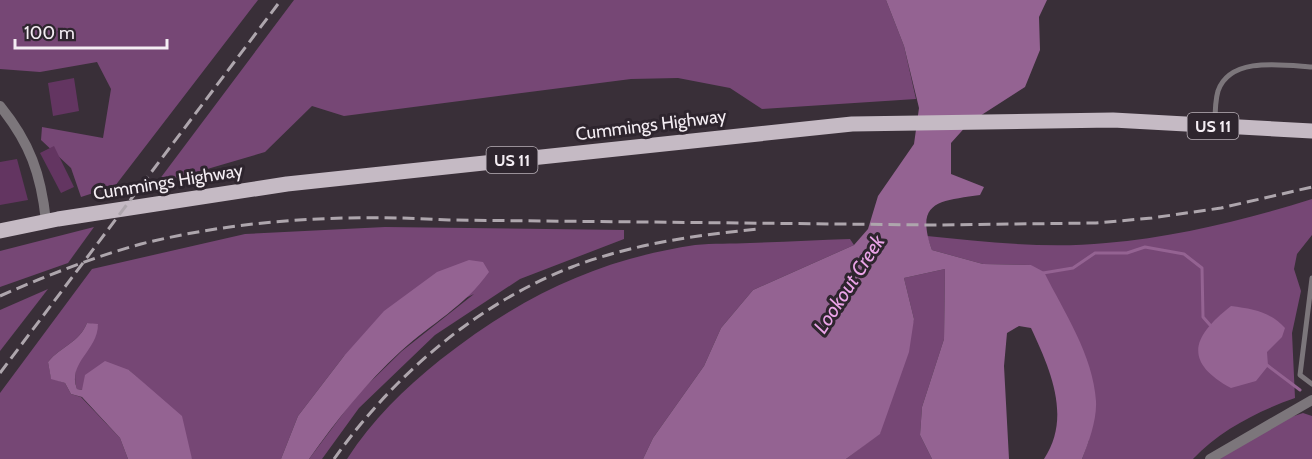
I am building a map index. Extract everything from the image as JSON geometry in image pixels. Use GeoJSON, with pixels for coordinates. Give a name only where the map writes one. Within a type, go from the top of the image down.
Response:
{"type":"FeatureCollection","features":[{"type":"Feature","properties":{"kind":"main road","name":"Cummings Highway"},"geometry":{"type":"LineString","coordinates":[[0,231],[46,221],[287,184],[852,124],[1113,120],[1312,131]]}},
{"type":"Feature","properties":{"kind":"street"},"geometry":{"type":"LineString","coordinates":[[0,106],[20,130],[34,159],[43,195],[46,221]]}},
{"type":"Feature","properties":{"kind":"street"},"geometry":{"type":"LineString","coordinates":[[1210,459],[1312,400]]}},
{"type":"Feature","properties":{"kind":"lane"},"geometry":{"type":"LineString","coordinates":[[1214,126],[1217,92],[1229,75],[1242,68],[1258,66],[1312,67]]}},
{"type":"Feature","properties":{"kind":"lane"},"geometry":{"type":"LineString","coordinates":[[1312,278],[1300,375],[1312,384]]}},
{"type":"Feature","properties":{"kind":"shaded area"},"geometry":{"type":"Polygon","coordinates":[[[0,0],[258,0],[115,186],[81,197],[71,168],[41,140],[42,127],[103,138],[111,89],[97,62],[40,72],[0,69],[0,0]]]}},
{"type":"Feature","properties":{"kind":"shaded area"},"geometry":{"type":"Polygon","coordinates":[[[294,0],[886,0],[904,46],[916,99],[762,109],[730,88],[678,78],[631,79],[344,116],[312,106],[265,152],[156,184],[294,0]]]}},
{"type":"Feature","properties":{"kind":"shaded area"},"geometry":{"type":"Polygon","coordinates":[[[1312,199],[1312,235],[1297,254],[1294,269],[1301,291],[1292,333],[1295,398],[1240,422],[1215,439],[1193,459],[1082,459],[1089,440],[1031,265],[983,264],[932,250],[927,236],[1039,245],[1106,243],[1158,237],[1210,227],[1312,199]]]}},
{"type":"Feature","properties":{"kind":"shaded area"},"geometry":{"type":"Polygon","coordinates":[[[94,227],[68,263],[0,287],[0,251],[94,227]]]}},
{"type":"Feature","properties":{"kind":"shaded area"},"geometry":{"type":"Polygon","coordinates":[[[385,227],[624,230],[624,239],[520,279],[435,335],[359,408],[322,459],[309,459],[357,395],[402,351],[474,294],[344,356],[298,416],[281,459],[192,459],[153,392],[129,370],[82,390],[77,389],[75,381],[77,365],[98,325],[87,323],[75,340],[48,362],[51,378],[65,383],[71,394],[81,397],[120,438],[128,459],[0,459],[0,393],[92,269],[245,234],[385,227]]]}},
{"type":"Feature","properties":{"kind":"shaded area"},"geometry":{"type":"Polygon","coordinates":[[[850,239],[854,245],[753,290],[721,328],[704,366],[653,438],[643,459],[347,459],[389,406],[440,360],[499,318],[560,285],[624,261],[695,245],[850,239]]]}},
{"type":"Feature","properties":{"kind":"shaded area"},"geometry":{"type":"Polygon","coordinates":[[[945,269],[944,339],[922,407],[920,435],[932,459],[846,459],[880,433],[914,319],[904,278],[945,269]]]}},
{"type":"Feature","properties":{"kind":"shaded area"},"geometry":{"type":"Polygon","coordinates":[[[48,289],[0,351],[0,310],[48,289]]]}},
{"type":"Feature","properties":{"kind":"shaded area"},"geometry":{"type":"Polygon","coordinates":[[[1303,413],[1312,416],[1312,459],[1215,459],[1291,417],[1303,413]]]}},
{"type":"Feature","properties":{"kind":"water","name":"Lookout Creek"},"geometry":{"type":"Polygon","coordinates":[[[886,0],[1047,0],[1039,17],[1040,50],[1025,87],[969,123],[951,143],[951,174],[984,187],[980,195],[943,202],[929,212],[926,221],[932,250],[983,264],[1031,265],[1044,272],[1084,351],[1094,384],[1095,415],[1082,459],[1044,459],[1052,443],[1056,427],[1055,393],[1051,376],[1031,328],[1019,326],[1007,333],[1004,366],[1009,459],[932,459],[920,435],[922,407],[944,339],[945,269],[904,278],[914,319],[909,352],[880,434],[846,459],[643,459],[653,438],[704,366],[721,328],[753,290],[854,245],[868,229],[878,196],[914,144],[919,108],[904,46],[886,0]]]}},
{"type":"Feature","properties":{"kind":"water"},"geometry":{"type":"Polygon","coordinates":[[[469,260],[483,262],[489,272],[469,295],[388,363],[352,403],[309,459],[281,459],[298,416],[344,356],[384,311],[437,272],[469,260]]]}},
{"type":"Feature","properties":{"kind":"water"},"geometry":{"type":"Polygon","coordinates":[[[1231,306],[1267,314],[1285,328],[1282,337],[1267,352],[1268,366],[1256,381],[1231,388],[1215,378],[1205,368],[1199,358],[1198,348],[1208,328],[1231,306]]]}},
{"type":"Feature","properties":{"kind":"water"},"geometry":{"type":"Polygon","coordinates":[[[87,323],[98,324],[97,333],[76,371],[77,389],[82,390],[85,375],[105,361],[129,370],[182,416],[192,459],[128,459],[120,438],[82,397],[71,394],[65,383],[51,379],[48,362],[75,340],[87,323]]]}},
{"type":"Feature","properties":{"kind":"building"},"geometry":{"type":"Polygon","coordinates":[[[74,78],[79,111],[53,116],[48,83],[74,78]]]}},
{"type":"Feature","properties":{"kind":"building"},"geometry":{"type":"Polygon","coordinates":[[[54,146],[74,187],[61,193],[40,153],[54,146]]]}},
{"type":"Feature","properties":{"kind":"building"},"geometry":{"type":"Polygon","coordinates":[[[17,159],[28,200],[0,205],[0,162],[17,159]]]}},
{"type":"Feature","properties":{"kind":"waterway"},"geometry":{"type":"LineString","coordinates":[[1043,273],[1073,268],[1095,253],[1127,253],[1145,247],[1184,254],[1202,268],[1203,317],[1210,325]]}},
{"type":"Feature","properties":{"kind":"waterway"},"geometry":{"type":"LineString","coordinates":[[1267,365],[1300,390]]}},
{"type":"Feature","properties":{"kind":"railway"},"geometry":{"type":"LineString","coordinates":[[0,373],[281,0]]}},
{"type":"Feature","properties":{"kind":"railway"},"geometry":{"type":"LineString","coordinates":[[0,296],[70,267],[141,244],[217,229],[294,220],[410,218],[934,225],[1096,223],[1221,208],[1312,187]]}},
{"type":"Feature","properties":{"kind":"railway"},"geometry":{"type":"LineString","coordinates":[[334,459],[383,399],[439,346],[470,322],[537,282],[595,259],[641,246],[759,229]]}}]}
